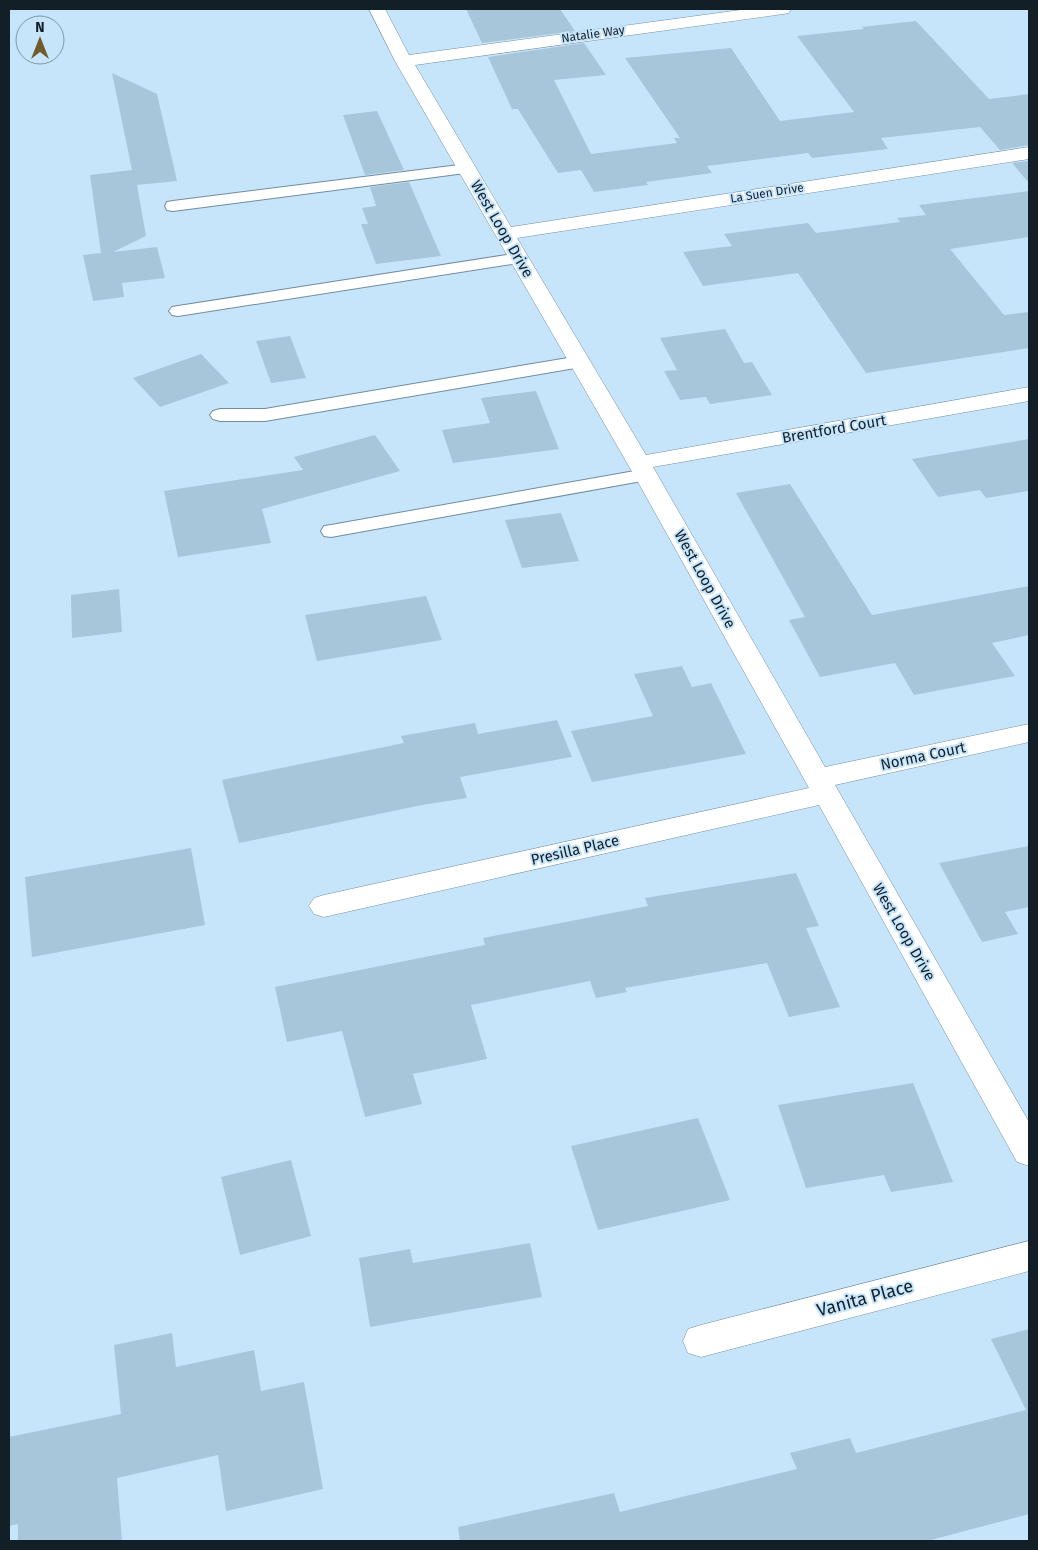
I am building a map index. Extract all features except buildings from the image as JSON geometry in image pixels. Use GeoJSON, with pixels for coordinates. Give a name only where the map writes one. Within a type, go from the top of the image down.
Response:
{"type":"FeatureCollection","features":[{"type":"Feature","properties":{"kind":"street","name":"West Loop Drive"},"geometry":{"type":"LineString","coordinates":[[377,9],[404,61],[642,469],[1029,1152]]}},
{"type":"Feature","properties":{"kind":"street","name":"Natalie Way"},"geometry":{"type":"LineString","coordinates":[[404,61],[783,9]]}},
{"type":"Feature","properties":{"kind":"street","name":"La Suen Drive"},"geometry":{"type":"LineString","coordinates":[[504,234],[1029,153]]}},
{"type":"Feature","properties":{"kind":"street","name":"Brentford Court"},"geometry":{"type":"LineString","coordinates":[[642,469],[1029,394]]}},
{"type":"Feature","properties":{"kind":"street","name":"Norma Court"},"geometry":{"type":"LineString","coordinates":[[821,786],[1029,733]]}},
{"type":"Feature","properties":{"kind":"street","name":"Presilla Place"},"geometry":{"type":"LineString","coordinates":[[324,906],[821,786]]}},
{"type":"Feature","properties":{"kind":"street","name":"Vanita Place"},"geometry":{"type":"LineString","coordinates":[[701,1341],[1029,1256]]}},
{"type":"Feature","properties":{"kind":"lane"},"geometry":{"type":"LineString","coordinates":[[174,206],[467,169]]}},
{"type":"Feature","properties":{"kind":"lane"},"geometry":{"type":"LineString","coordinates":[[178,311],[519,258]]}},
{"type":"Feature","properties":{"kind":"lane"},"geometry":{"type":"LineString","coordinates":[[220,414],[265,415],[580,362]]}},
{"type":"Feature","properties":{"kind":"lane"},"geometry":{"type":"LineString","coordinates":[[331,531],[642,469]]}}]}
